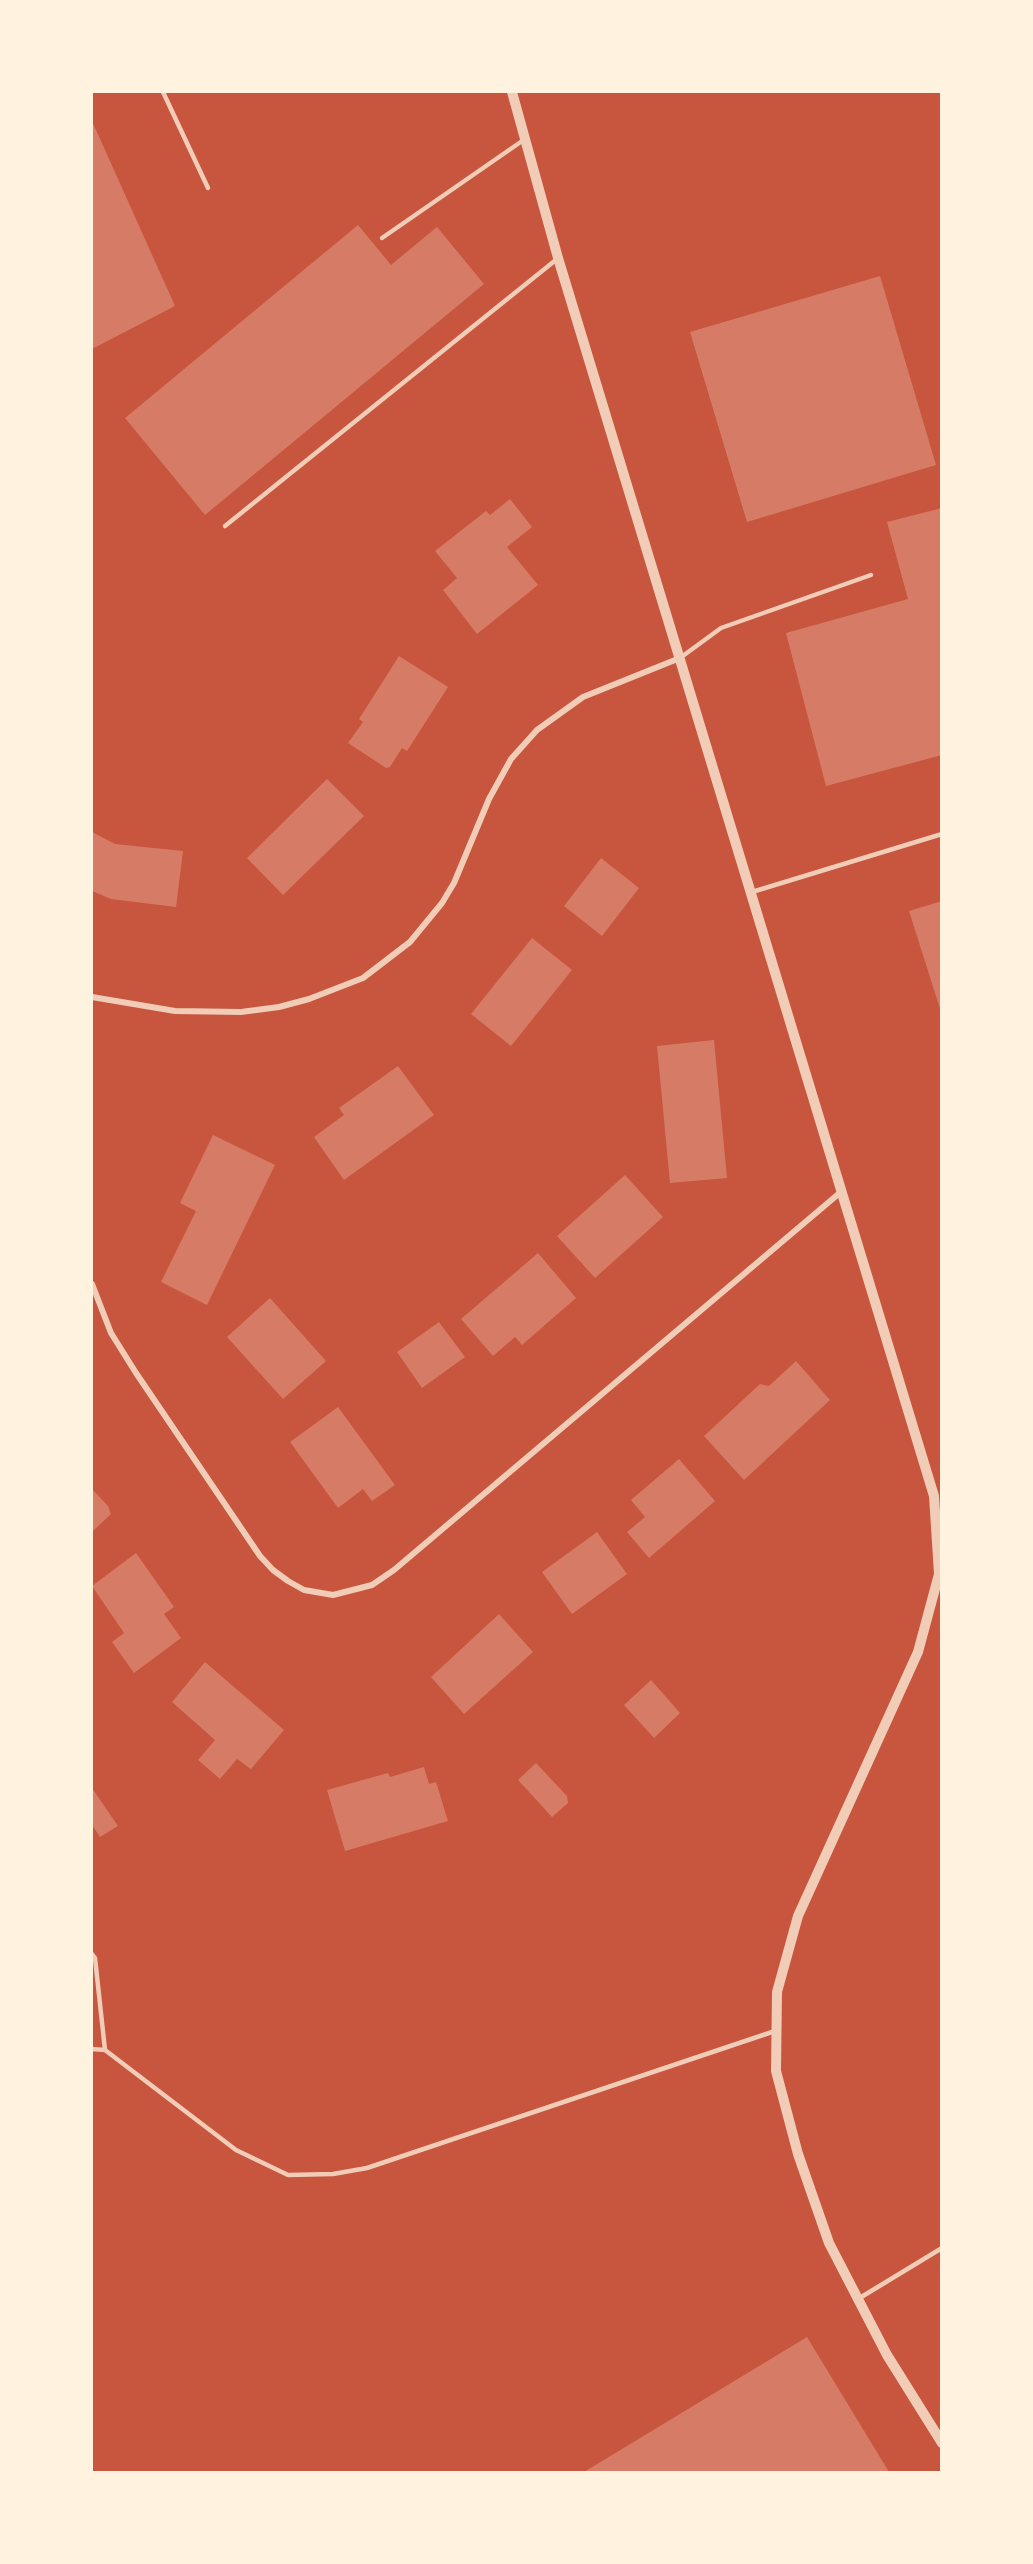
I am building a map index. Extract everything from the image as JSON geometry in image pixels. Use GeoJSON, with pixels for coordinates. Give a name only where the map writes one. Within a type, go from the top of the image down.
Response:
{"type":"FeatureCollection","features":[{"type":"Feature","properties":{"kind":"street"},"geometry":{"type":"LineString","coordinates":[[512,92],[558,258],[934,1496],[939,1574],[918,1652],[798,1916],[777,1992],[776,2071],[798,2154],[829,2243],[887,2355],[942,2444]]}},
{"type":"Feature","properties":{"kind":"street"},"geometry":{"type":"LineString","coordinates":[[92,997],[175,1011],[241,1012],[279,1007],[309,999],[363,978],[410,942],[442,903],[489,799],[511,759],[537,730],[583,697],[680,658]]}},
{"type":"Feature","properties":{"kind":"street"},"geometry":{"type":"LineString","coordinates":[[92,1284],[111,1333],[260,1556],[273,1570],[304,1590],[333,1595],[372,1585],[394,1570],[842,1191]]}},
{"type":"Feature","properties":{"kind":"lane"},"geometry":{"type":"LineString","coordinates":[[163,92],[208,188]]}},
{"type":"Feature","properties":{"kind":"lane"},"geometry":{"type":"LineString","coordinates":[[382,238],[525,139]]}},
{"type":"Feature","properties":{"kind":"lane"},"geometry":{"type":"LineString","coordinates":[[225,526],[558,258]]}},
{"type":"Feature","properties":{"kind":"lane"},"geometry":{"type":"LineString","coordinates":[[680,658],[721,628],[871,575]]}},
{"type":"Feature","properties":{"kind":"lane"},"geometry":{"type":"LineString","coordinates":[[752,892],[942,834]]}},
{"type":"Feature","properties":{"kind":"lane"},"geometry":{"type":"LineString","coordinates":[[92,1954],[95,1959],[105,2050]]}},
{"type":"Feature","properties":{"kind":"lane"},"geometry":{"type":"LineString","coordinates":[[92,2049],[105,2050],[236,2150],[288,2175],[333,2174],[366,2168],[777,2030]]}},
{"type":"Feature","properties":{"kind":"lane"},"geometry":{"type":"LineString","coordinates":[[858,2299],[942,2248]]}},
{"type":"Feature","properties":{"kind":"building"},"geometry":{"type":"Polygon","coordinates":[[[92,121],[175,306],[92,349],[92,121]]]}},
{"type":"Feature","properties":{"kind":"building"},"geometry":{"type":"Polygon","coordinates":[[[358,225],[391,265],[437,227],[484,284],[205,515],[125,418],[358,225]]]}},
{"type":"Feature","properties":{"kind":"building"},"geometry":{"type":"Polygon","coordinates":[[[880,276],[936,465],[747,522],[690,332],[880,276]]]}},
{"type":"Feature","properties":{"kind":"building"},"geometry":{"type":"Polygon","coordinates":[[[510,499],[532,527],[507,547],[538,585],[477,634],[443,590],[457,578],[435,551],[486,511],[490,515],[510,499]]]}},
{"type":"Feature","properties":{"kind":"building"},"geometry":{"type":"Polygon","coordinates":[[[942,508],[942,755],[826,786],[786,633],[908,599],[887,522],[942,508]]]}},
{"type":"Feature","properties":{"kind":"building"},"geometry":{"type":"Polygon","coordinates":[[[399,656],[448,687],[407,751],[402,748],[390,767],[386,768],[348,743],[363,722],[359,719],[399,656]]]}},
{"type":"Feature","properties":{"kind":"building"},"geometry":{"type":"Polygon","coordinates":[[[327,779],[364,816],[283,895],[247,858],[327,779]]]}},
{"type":"Feature","properties":{"kind":"building"},"geometry":{"type":"Polygon","coordinates":[[[92,832],[115,844],[183,851],[176,907],[111,899],[92,891],[92,832]]]}},
{"type":"Feature","properties":{"kind":"building"},"geometry":{"type":"Polygon","coordinates":[[[601,858],[639,888],[602,936],[564,906],[601,858]]]}},
{"type":"Feature","properties":{"kind":"building"},"geometry":{"type":"Polygon","coordinates":[[[942,901],[942,1012],[941,1012],[909,911],[942,901]]]}},
{"type":"Feature","properties":{"kind":"building"},"geometry":{"type":"Polygon","coordinates":[[[532,938],[572,970],[511,1046],[471,1014],[532,938]]]}},
{"type":"Feature","properties":{"kind":"building"},"geometry":{"type":"Polygon","coordinates":[[[714,1040],[727,1178],[670,1183],[657,1046],[714,1040]]]}},
{"type":"Feature","properties":{"kind":"building"},"geometry":{"type":"Polygon","coordinates":[[[398,1066],[434,1115],[344,1180],[314,1137],[344,1115],[339,1108],[398,1066]]]}},
{"type":"Feature","properties":{"kind":"building"},"geometry":{"type":"Polygon","coordinates":[[[213,1135],[275,1165],[207,1305],[161,1282],[196,1211],[180,1203],[213,1135]]]}},
{"type":"Feature","properties":{"kind":"building"},"geometry":{"type":"Polygon","coordinates":[[[625,1175],[663,1217],[595,1278],[557,1236],[625,1175]]]}},
{"type":"Feature","properties":{"kind":"building"},"geometry":{"type":"Polygon","coordinates":[[[538,1253],[576,1298],[522,1345],[515,1337],[493,1356],[461,1319],[538,1253]]]}},
{"type":"Feature","properties":{"kind":"building"},"geometry":{"type":"Polygon","coordinates":[[[270,1298],[326,1361],[283,1399],[227,1337],[270,1298]]]}},
{"type":"Feature","properties":{"kind":"building"},"geometry":{"type":"Polygon","coordinates":[[[439,1322],[465,1357],[422,1388],[397,1352],[439,1322]]]}},
{"type":"Feature","properties":{"kind":"building"},"geometry":{"type":"Polygon","coordinates":[[[796,1361],[830,1400],[744,1480],[704,1436],[760,1384],[769,1386],[796,1361]]]}},
{"type":"Feature","properties":{"kind":"building"},"geometry":{"type":"Polygon","coordinates":[[[338,1407],[395,1485],[372,1501],[363,1489],[338,1508],[290,1442],[338,1407]]]}},
{"type":"Feature","properties":{"kind":"building"},"geometry":{"type":"Polygon","coordinates":[[[679,1459],[715,1501],[649,1558],[627,1532],[645,1517],[631,1500],[679,1459]]]}},
{"type":"Feature","properties":{"kind":"building"},"geometry":{"type":"Polygon","coordinates":[[[92,1489],[108,1506],[111,1514],[92,1532],[92,1489]]]}},
{"type":"Feature","properties":{"kind":"building"},"geometry":{"type":"Polygon","coordinates":[[[597,1532],[627,1574],[572,1614],[542,1572],[597,1532]]]}},
{"type":"Feature","properties":{"kind":"building"},"geometry":{"type":"Polygon","coordinates":[[[136,1553],[174,1607],[164,1614],[181,1638],[134,1673],[112,1642],[124,1633],[92,1586],[136,1553]]]}},
{"type":"Feature","properties":{"kind":"building"},"geometry":{"type":"Polygon","coordinates":[[[499,1614],[533,1652],[464,1714],[431,1677],[499,1614]]]}},
{"type":"Feature","properties":{"kind":"building"},"geometry":{"type":"Polygon","coordinates":[[[205,1662],[284,1730],[251,1769],[237,1759],[220,1779],[198,1760],[215,1740],[172,1702],[205,1662]]]}},
{"type":"Feature","properties":{"kind":"building"},"geometry":{"type":"Polygon","coordinates":[[[651,1680],[680,1713],[654,1738],[624,1705],[651,1680]]]}},
{"type":"Feature","properties":{"kind":"building"},"geometry":{"type":"Polygon","coordinates":[[[536,1763],[567,1796],[568,1803],[552,1817],[518,1780],[536,1763]]]}},
{"type":"Feature","properties":{"kind":"building"},"geometry":{"type":"Polygon","coordinates":[[[424,1767],[429,1784],[436,1782],[448,1821],[345,1851],[327,1790],[388,1773],[390,1777],[424,1767]]]}},
{"type":"Feature","properties":{"kind":"building"},"geometry":{"type":"Polygon","coordinates":[[[92,1788],[118,1826],[100,1837],[92,1825],[92,1788]]]}},
{"type":"Feature","properties":{"kind":"building"},"geometry":{"type":"Polygon","coordinates":[[[807,2337],[889,2472],[584,2472],[807,2337]]]}}]}
